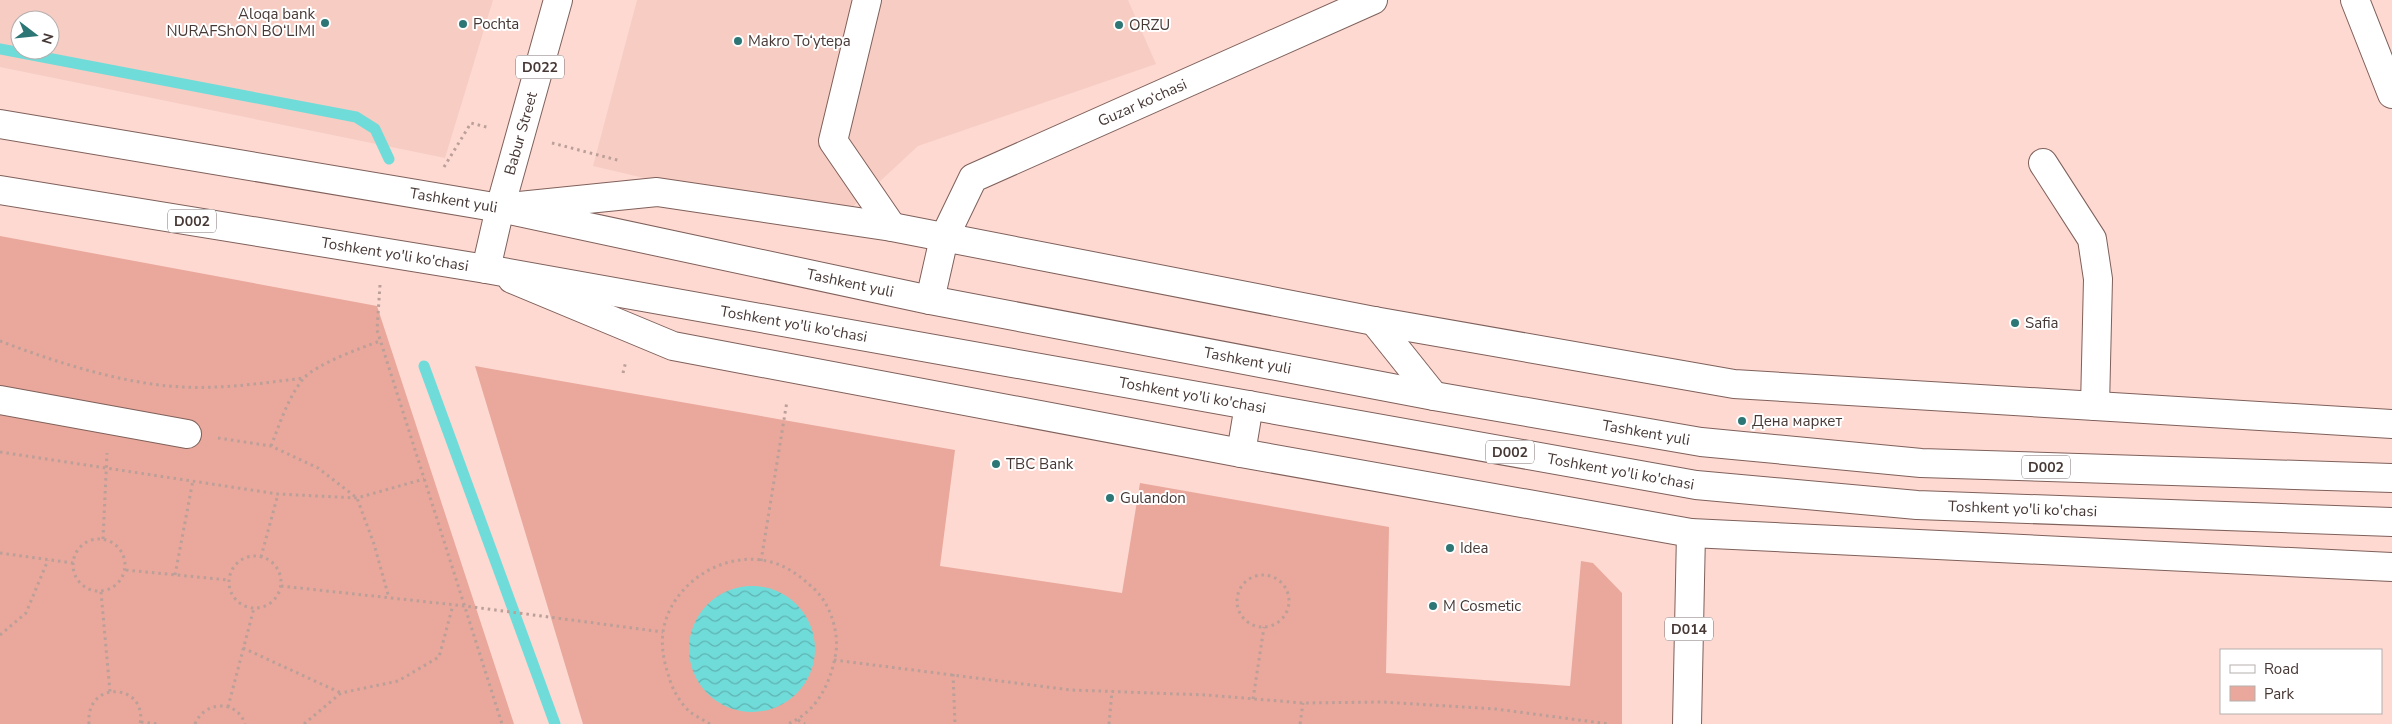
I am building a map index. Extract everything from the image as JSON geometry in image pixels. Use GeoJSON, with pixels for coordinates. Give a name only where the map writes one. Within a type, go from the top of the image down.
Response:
{"type":"FeatureCollection","features":[{"type":"Feature","properties":{"kind":"main road","name":"Babur Street"},"geometry":{"type":"LineString","coordinates":[[486,269],[500,208],[558,0]]}},
{"type":"Feature","properties":{"kind":"main road"},"geometry":{"type":"LineString","coordinates":[[867,0],[833,140],[892,227]]}},
{"type":"Feature","properties":{"kind":"main road","name":"Guzar ko‘chasi"},"geometry":{"type":"LineString","coordinates":[[930,300],[944,238],[973,178],[1321,10],[1374,0]]}},
{"type":"Feature","properties":{"kind":"main road"},"geometry":{"type":"LineString","coordinates":[[2355,0],[2392,94]]}},
{"type":"Feature","properties":{"kind":"main road","name":"Tashkent yuli"},"geometry":{"type":"LineString","coordinates":[[0,124],[500,208],[930,300],[1434,396]]}},
{"type":"Feature","properties":{"kind":"main road"},"geometry":{"type":"LineString","coordinates":[[2043,163],[2092,239],[2098,279],[2095,406]]}},
{"type":"Feature","properties":{"kind":"main road","name":"Toshkent yo'li ko'chasi"},"geometry":{"type":"LineString","coordinates":[[0,190],[486,269],[1696,485],[1917,505],[2392,522]]}},
{"type":"Feature","properties":{"kind":"main road"},"geometry":{"type":"LineString","coordinates":[[500,208],[657,192],[892,227],[1374,321],[1734,384],[2392,424]]}},
{"type":"Feature","properties":{"kind":"main road"},"geometry":{"type":"LineString","coordinates":[[486,269],[673,346],[1241,453],[1692,533],[2392,567]]}},
{"type":"Feature","properties":{"kind":"main road"},"geometry":{"type":"LineString","coordinates":[[1374,321],[1434,396]]}},
{"type":"Feature","properties":{"kind":"main road","name":"D002"},"geometry":{"type":"LineString","coordinates":[[1434,396],[1701,442],[1921,463],[2392,478]]}},
{"type":"Feature","properties":{"kind":"main road"},"geometry":{"type":"LineString","coordinates":[[0,400],[187,434]]}},
{"type":"Feature","properties":{"kind":"main road"},"geometry":{"type":"LineString","coordinates":[[1241,453],[1249,404]]}},
{"type":"Feature","properties":{"kind":"main road","name":"D014"},"geometry":{"type":"LineString","coordinates":[[1687,724],[1692,533]]}},
{"type":"Feature","properties":{"kind":"path"},"geometry":{"type":"LineString","coordinates":[[384,252],[377,330],[502,724]]}},
{"type":"Feature","properties":{"kind":"path"},"geometry":{"type":"LineString","coordinates":[[0,340],[116,377],[181,387],[240,386],[304,378],[342,355],[380,341]]}},
{"type":"Feature","properties":{"kind":"path"},"geometry":{"type":"LineString","coordinates":[[271,446],[288,404],[304,378]]}},
{"type":"Feature","properties":{"kind":"path"},"geometry":{"type":"LineString","coordinates":[[761,561],[788,401]]}},
{"type":"Feature","properties":{"kind":"path"},"geometry":{"type":"LineString","coordinates":[[103,539],[109,420]]}},
{"type":"Feature","properties":{"kind":"path"},"geometry":{"type":"LineString","coordinates":[[187,434],[271,446],[318,468],[357,498],[374,544],[389,598]]}},
{"type":"Feature","properties":{"kind":"path"},"geometry":{"type":"LineString","coordinates":[[0,452],[106,466],[278,494],[357,498],[424,479]]}},
{"type":"Feature","properties":{"kind":"path"},"geometry":{"type":"LineString","coordinates":[[175,575],[193,480]]}},
{"type":"Feature","properties":{"kind":"path"},"geometry":{"type":"LineString","coordinates":[[261,557],[278,494]]}},
{"type":"Feature","properties":{"kind":"path"},"geometry":{"type":"LineString","coordinates":[[103,539],[118,546],[123,553],[126,570],[117,585],[101,592],[92,591],[84,587],[77,580],[73,563],[80,548],[86,543],[103,539]]}},
{"type":"Feature","properties":{"kind":"path"},"geometry":{"type":"LineString","coordinates":[[0,554],[73,563]]}},
{"type":"Feature","properties":{"kind":"path"},"geometry":{"type":"LineString","coordinates":[[261,557],[273,564],[278,570],[281,586],[272,602],[254,608],[239,603],[233,597],[228,580],[231,572],[242,559],[261,557]]}},
{"type":"Feature","properties":{"kind":"path"},"geometry":{"type":"LineString","coordinates":[[710,724],[689,711],[672,687],[663,660],[663,632],[673,605],[690,582],[714,567],[742,559],[770,561],[796,572],[817,591],[832,616],[837,644],[833,673],[820,699],[798,720],[788,724]]}},
{"type":"Feature","properties":{"kind":"path"},"geometry":{"type":"LineString","coordinates":[[0,636],[26,613],[48,560]]}},
{"type":"Feature","properties":{"kind":"path"},"geometry":{"type":"LineString","coordinates":[[126,570],[228,580]]}},
{"type":"Feature","properties":{"kind":"path"},"geometry":{"type":"LineString","coordinates":[[1266,575],[1282,582],[1287,588],[1289,605],[1280,620],[1264,627],[1248,622],[1242,616],[1237,599],[1244,583],[1250,578],[1266,575]]}},
{"type":"Feature","properties":{"kind":"path"},"geometry":{"type":"LineString","coordinates":[[281,586],[464,606],[663,632]]}},
{"type":"Feature","properties":{"kind":"path"},"geometry":{"type":"LineString","coordinates":[[101,592],[110,692]]}},
{"type":"Feature","properties":{"kind":"path"},"geometry":{"type":"LineString","coordinates":[[304,724],[341,693],[398,681],[439,657],[453,605]]}},
{"type":"Feature","properties":{"kind":"path"},"geometry":{"type":"LineString","coordinates":[[228,707],[254,608]]}},
{"type":"Feature","properties":{"kind":"path"},"geometry":{"type":"LineString","coordinates":[[1253,699],[1264,627]]}},
{"type":"Feature","properties":{"kind":"path"},"geometry":{"type":"LineString","coordinates":[[244,648],[341,693]]}},
{"type":"Feature","properties":{"kind":"path"},"geometry":{"type":"LineString","coordinates":[[834,660],[1071,690],[1207,694],[1303,703],[1383,702],[1496,709],[1609,724]]}},
{"type":"Feature","properties":{"kind":"path"},"geometry":{"type":"LineString","coordinates":[[953,674],[955,724]]}},
{"type":"Feature","properties":{"kind":"path"},"geometry":{"type":"LineString","coordinates":[[90,724],[91,707],[96,700],[110,692],[118,691],[133,698],[139,705],[140,723],[158,724]]}},
{"type":"Feature","properties":{"kind":"path"},"geometry":{"type":"LineString","coordinates":[[1109,724],[1112,691]]}},
{"type":"Feature","properties":{"kind":"path"},"geometry":{"type":"LineString","coordinates":[[1300,724],[1303,703]]}},
{"type":"Feature","properties":{"kind":"path"},"geometry":{"type":"LineString","coordinates":[[195,724],[200,714],[214,706],[228,707],[238,712],[245,724]]}},
{"type":"Feature","properties":{"kind":"path"},"geometry":{"type":"LineString","coordinates":[[798,720],[805,724]]}},
{"type":"Feature","properties":{"kind":"shaded area"},"geometry":{"type":"Polygon","coordinates":[[[0,0],[493,0],[445,158],[0,67],[0,0]]]}},
{"type":"Feature","properties":{"kind":"shaded area"},"geometry":{"type":"Polygon","coordinates":[[[637,0],[1128,0],[1156,64],[918,146],[835,223],[593,166],[637,0]]]}},
{"type":"Feature","properties":{"kind":"green space"},"geometry":{"type":"Polygon","coordinates":[[[0,236],[377,306],[514,724],[0,724],[0,236]]]}},
{"type":"Feature","properties":{"kind":"green space"},"geometry":{"type":"Polygon","coordinates":[[[475,366],[955,450],[940,566],[1122,593],[1140,483],[1389,527],[1386,673],[1570,686],[1581,561],[1593,563],[1622,593],[1622,724],[583,724],[475,366]]]}},
{"type":"Feature","properties":{"kind":"water"},"geometry":{"type":"Polygon","coordinates":[[[752,586],[776,591],[796,605],[810,625],[815,649],[810,673],[796,693],[776,707],[752,712],[728,707],[708,693],[694,673],[689,649],[694,625],[708,605],[728,591],[752,586]]]}},
{"type":"Feature","properties":{"kind":"waterway"},"geometry":{"type":"LineString","coordinates":[[0,49],[356,117],[375,129],[389,159]]}},
{"type":"Feature","properties":{"kind":"waterway"},"geometry":{"type":"LineString","coordinates":[[424,366],[555,724]]}},
{"type":"Feature","properties":{"kind":"place","name":"Aloqa bank NURAFShON BO‘LIMI"},"geometry":{"type":"Point","coordinates":[325,23]}},
{"type":"Feature","properties":{"kind":"place","name":"Pochta"},"geometry":{"type":"Point","coordinates":[463,24]}},
{"type":"Feature","properties":{"kind":"place","name":"ORZU"},"geometry":{"type":"Point","coordinates":[1119,25]}},
{"type":"Feature","properties":{"kind":"place","name":"Makro To‘ytepa"},"geometry":{"type":"Point","coordinates":[738,41]}},
{"type":"Feature","properties":{"kind":"place","name":"Safia"},"geometry":{"type":"Point","coordinates":[2015,323]}},
{"type":"Feature","properties":{"kind":"place","name":"Дена маркет"},"geometry":{"type":"Point","coordinates":[1742,421]}},
{"type":"Feature","properties":{"kind":"place","name":"TBC Bank"},"geometry":{"type":"Point","coordinates":[996,464]}},
{"type":"Feature","properties":{"kind":"place","name":"Gulandon"},"geometry":{"type":"Point","coordinates":[1110,498]}},
{"type":"Feature","properties":{"kind":"place","name":"Idea"},"geometry":{"type":"Point","coordinates":[1450,548]}},
{"type":"Feature","properties":{"kind":"place","name":"M Cosmetic"},"geometry":{"type":"Point","coordinates":[1433,606]}}]}
